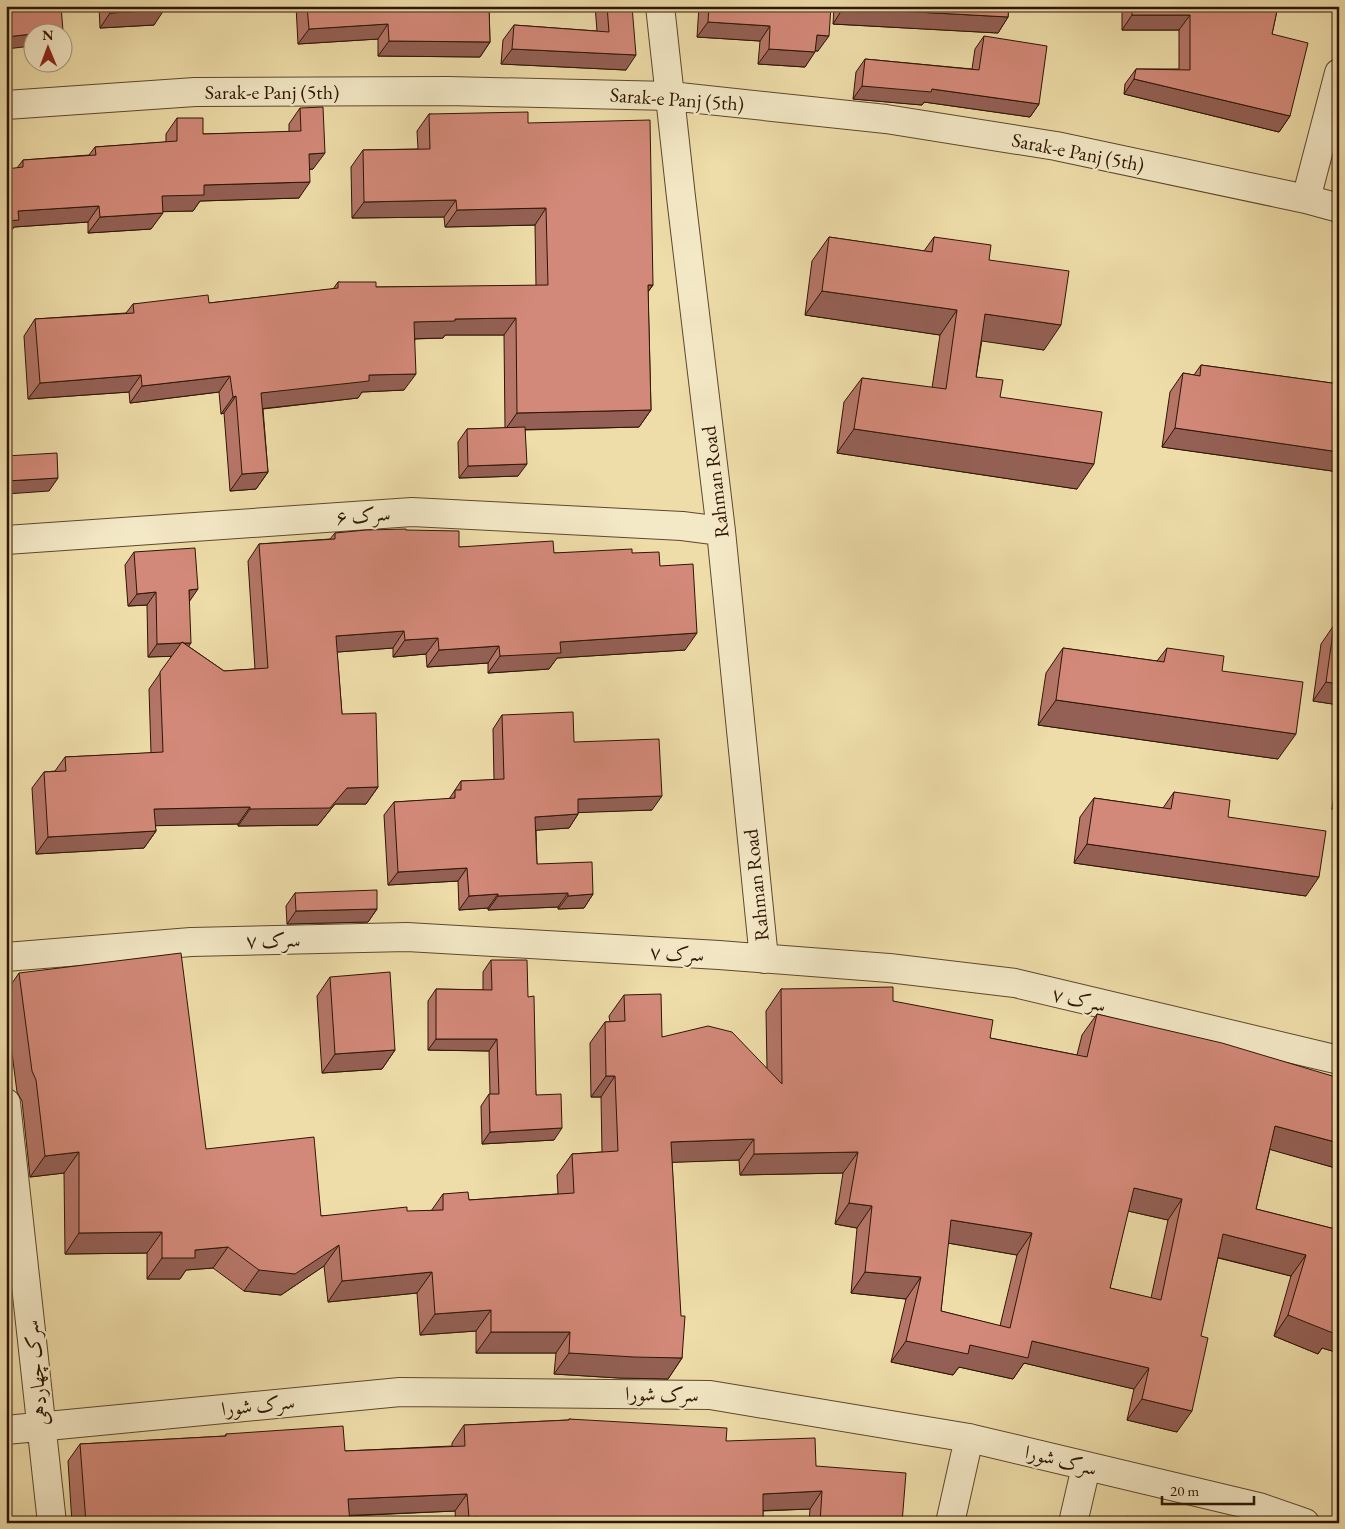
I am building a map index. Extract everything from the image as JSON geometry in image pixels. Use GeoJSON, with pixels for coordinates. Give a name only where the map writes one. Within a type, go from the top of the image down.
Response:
{"type":"FeatureCollection","features":[{"type":"Feature","properties":{"kind":"street","name":"Rahman Road"},"geometry":{"type":"LineString","coordinates":[[660,6],[721,531],[764,959]]}},
{"type":"Feature","properties":{"kind":"street"},"geometry":{"type":"LineString","coordinates":[[1306,199],[1339,73]]}},
{"type":"Feature","properties":{"kind":"street","name":"Sarak-e Panj (5th)"},"geometry":{"type":"LineString","coordinates":[[6,105],[195,92],[448,91],[670,96],[886,119],[1028,142],[1306,199],[1339,208]]}},
{"type":"Feature","properties":{"kind":"street","name":"سرک ۶"},"geometry":{"type":"LineString","coordinates":[[6,540],[412,512],[672,526],[721,531]]}},
{"type":"Feature","properties":{"kind":"street","name":"سرک ۷"},"geometry":{"type":"LineString","coordinates":[[6,957],[191,942],[407,937],[889,968],[1015,983],[1339,1060]]}},
{"type":"Feature","properties":{"kind":"street","name":"سرک چهاردهی"},"geometry":{"type":"LineString","coordinates":[[6,1104],[52,1523]]}},
{"type":"Feature","properties":{"kind":"street","name":"سرک شورا"},"geometry":{"type":"LineString","coordinates":[[6,1430],[400,1392],[710,1395],[969,1438],[1086,1467],[1259,1506],[1305,1523]]}},
{"type":"Feature","properties":{"kind":"street"},"geometry":{"type":"LineString","coordinates":[[950,1523],[969,1438]]}},
{"type":"Feature","properties":{"kind":"street"},"geometry":{"type":"LineString","coordinates":[[1073,1523],[1086,1467]]}},
{"type":"Feature","properties":{"kind":"building"},"geometry":{"type":"Polygon","coordinates":[[[6,6],[61,6],[62,22],[22,22],[22,35],[6,37],[6,6]]]}},
{"type":"Feature","properties":{"kind":"building"},"geometry":{"type":"Polygon","coordinates":[[[110,6],[164,6],[164,10],[110,13],[110,6]]]}},
{"type":"Feature","properties":{"kind":"building"},"geometry":{"type":"Polygon","coordinates":[[[307,6],[489,6],[490,42],[389,41],[388,24],[309,29],[307,6]]]}},
{"type":"Feature","properties":{"kind":"building"},"geometry":{"type":"Polygon","coordinates":[[[607,6],[632,6],[636,55],[512,49],[514,25],[609,32],[607,6]]]}},
{"type":"Feature","properties":{"kind":"building"},"geometry":{"type":"Polygon","coordinates":[[[709,6],[831,6],[829,36],[817,35],[815,52],[769,49],[770,26],[708,22],[709,6]]]}},
{"type":"Feature","properties":{"kind":"building"},"geometry":{"type":"Polygon","coordinates":[[[844,6],[1009,6],[1008,17],[843,8],[844,6]]]}},
{"type":"Feature","properties":{"kind":"building"},"geometry":{"type":"Polygon","coordinates":[[[1132,6],[1278,6],[1272,34],[1308,43],[1290,116],[1134,79],[1136,69],[1190,70],[1190,15],[1132,15],[1132,6]]]}},
{"type":"Feature","properties":{"kind":"building"},"geometry":{"type":"Polygon","coordinates":[[[984,36],[1047,46],[1039,104],[932,89],[931,92],[862,86],[865,59],[979,70],[984,36]]]}},
{"type":"Feature","properties":{"kind":"building"},"geometry":{"type":"Polygon","coordinates":[[[323,107],[325,153],[309,154],[310,182],[204,185],[204,195],[162,196],[163,213],[100,217],[99,206],[18,211],[19,220],[6,221],[6,169],[23,167],[23,160],[96,155],[95,147],[177,141],[177,118],[203,118],[203,134],[301,131],[300,108],[323,107]]]}},
{"type":"Feature","properties":{"kind":"building"},"geometry":{"type":"Polygon","coordinates":[[[528,112],[528,123],[650,120],[653,285],[648,285],[651,410],[517,413],[516,318],[414,322],[416,374],[369,375],[369,381],[261,393],[268,472],[242,474],[236,396],[233,397],[230,376],[142,386],[141,375],[40,383],[35,319],[134,313],[133,304],[208,295],[209,303],[338,288],[338,282],[376,282],[376,287],[548,285],[546,208],[457,210],[456,200],[364,202],[363,150],[430,149],[429,114],[528,112]]]}},
{"type":"Feature","properties":{"kind":"building"},"geometry":{"type":"Polygon","coordinates":[[[829,237],[932,252],[934,237],[991,245],[989,260],[1069,271],[1061,325],[985,314],[976,377],[1003,380],[1000,397],[1102,412],[1094,464],[854,429],[862,378],[946,389],[957,310],[822,291],[829,237]]]}},
{"type":"Feature","properties":{"kind":"building"},"geometry":{"type":"Polygon","coordinates":[[[1201,365],[1339,384],[1339,452],[1175,428],[1183,373],[1200,376],[1201,365]]]}},
{"type":"Feature","properties":{"kind":"building"},"geometry":{"type":"Polygon","coordinates":[[[525,427],[527,464],[468,466],[467,429],[525,427]]]}},
{"type":"Feature","properties":{"kind":"building"},"geometry":{"type":"Polygon","coordinates":[[[57,453],[58,478],[6,481],[6,456],[57,453]]]}},
{"type":"Feature","properties":{"kind":"building"},"geometry":{"type":"Polygon","coordinates":[[[406,529],[459,531],[459,547],[553,541],[554,553],[632,549],[632,553],[659,552],[660,566],[693,564],[697,633],[560,642],[561,653],[500,656],[499,646],[439,650],[438,638],[405,640],[404,631],[336,636],[342,714],[376,713],[378,787],[347,788],[330,808],[154,809],[156,831],[48,837],[44,772],[66,771],[65,757],[163,752],[160,672],[182,642],[224,671],[268,668],[259,544],[335,539],[335,533],[406,529]]]}},
{"type":"Feature","properties":{"kind":"building"},"geometry":{"type":"Polygon","coordinates":[[[195,548],[198,589],[189,590],[191,643],[157,644],[156,592],[137,594],[134,552],[195,548]]]}},
{"type":"Feature","properties":{"kind":"building"},"geometry":{"type":"Polygon","coordinates":[[[1334,625],[1339,626],[1339,684],[1326,682],[1334,625]]]}},
{"type":"Feature","properties":{"kind":"building"},"geometry":{"type":"Polygon","coordinates":[[[1063,648],[1164,662],[1167,648],[1224,656],[1222,671],[1303,682],[1296,734],[1056,700],[1063,648]]]}},
{"type":"Feature","properties":{"kind":"building"},"geometry":{"type":"Polygon","coordinates":[[[573,712],[574,742],[659,739],[662,796],[578,799],[578,814],[535,817],[537,864],[592,862],[593,894],[568,896],[568,893],[469,896],[467,868],[398,872],[394,802],[455,798],[455,790],[461,790],[461,781],[504,779],[502,715],[573,712]]]}},
{"type":"Feature","properties":{"kind":"building"},"geometry":{"type":"Polygon","coordinates":[[[1174,792],[1230,800],[1228,817],[1326,831],[1319,877],[1087,844],[1094,798],[1171,809],[1174,792]]]}},
{"type":"Feature","properties":{"kind":"building"},"geometry":{"type":"Polygon","coordinates":[[[377,890],[377,909],[296,911],[295,893],[377,890]]]}},
{"type":"Feature","properties":{"kind":"building"},"geometry":{"type":"Polygon","coordinates":[[[181,953],[206,1149],[314,1137],[321,1216],[407,1207],[407,1211],[443,1210],[443,1194],[468,1192],[469,1200],[574,1193],[572,1154],[618,1151],[615,1076],[606,1076],[605,1022],[625,1021],[624,995],[661,994],[662,1037],[708,1026],[732,1032],[782,1084],[781,989],[893,987],[893,1001],[993,1020],[990,1038],[1087,1057],[1097,1014],[1222,1043],[1339,1078],[1339,1143],[1275,1126],[1256,1209],[1339,1230],[1339,1327],[1335,1326],[1333,1333],[1288,1315],[1306,1255],[1223,1234],[1201,1336],[1208,1338],[1192,1411],[1142,1399],[1149,1368],[1032,1341],[1028,1358],[970,1345],[968,1354],[906,1341],[921,1277],[865,1272],[872,1206],[849,1203],[858,1152],[754,1154],[754,1139],[671,1142],[681,1316],[685,1316],[682,1358],[569,1353],[570,1332],[491,1332],[491,1310],[435,1314],[432,1272],[342,1281],[339,1245],[295,1274],[259,1270],[228,1247],[195,1250],[195,1258],[162,1258],[162,1232],[79,1233],[79,1152],[45,1156],[36,1080],[32,1071],[19,973],[181,953]],[[1134,1188],[1110,1288],[1161,1300],[1182,1199],[1134,1188]],[[951,1220],[941,1311],[1010,1328],[1032,1233],[951,1220]]]}},
{"type":"Feature","properties":{"kind":"building"},"geometry":{"type":"Polygon","coordinates":[[[491,960],[527,960],[528,997],[534,996],[536,1095],[561,1094],[562,1128],[490,1132],[489,1094],[499,1094],[497,1039],[436,1039],[436,989],[492,990],[491,960]]]}},
{"type":"Feature","properties":{"kind":"building"},"geometry":{"type":"Polygon","coordinates":[[[390,972],[395,1050],[335,1054],[330,977],[390,972]]]}},
{"type":"Feature","properties":{"kind":"building"},"geometry":{"type":"Polygon","coordinates":[[[569,1419],[727,1428],[726,1441],[815,1438],[816,1466],[906,1473],[902,1523],[820,1523],[822,1491],[763,1494],[763,1523],[479,1523],[478,1517],[469,1518],[467,1494],[348,1499],[350,1523],[86,1523],[80,1444],[226,1436],[226,1434],[343,1426],[345,1451],[465,1446],[464,1425],[569,1419]]]}},
{"type":"Feature","properties":{"kind":"building"},"geometry":{"type":"Polygon","coordinates":[[[1126,1517],[1155,1523],[1124,1523],[1126,1517]]]}}]}
